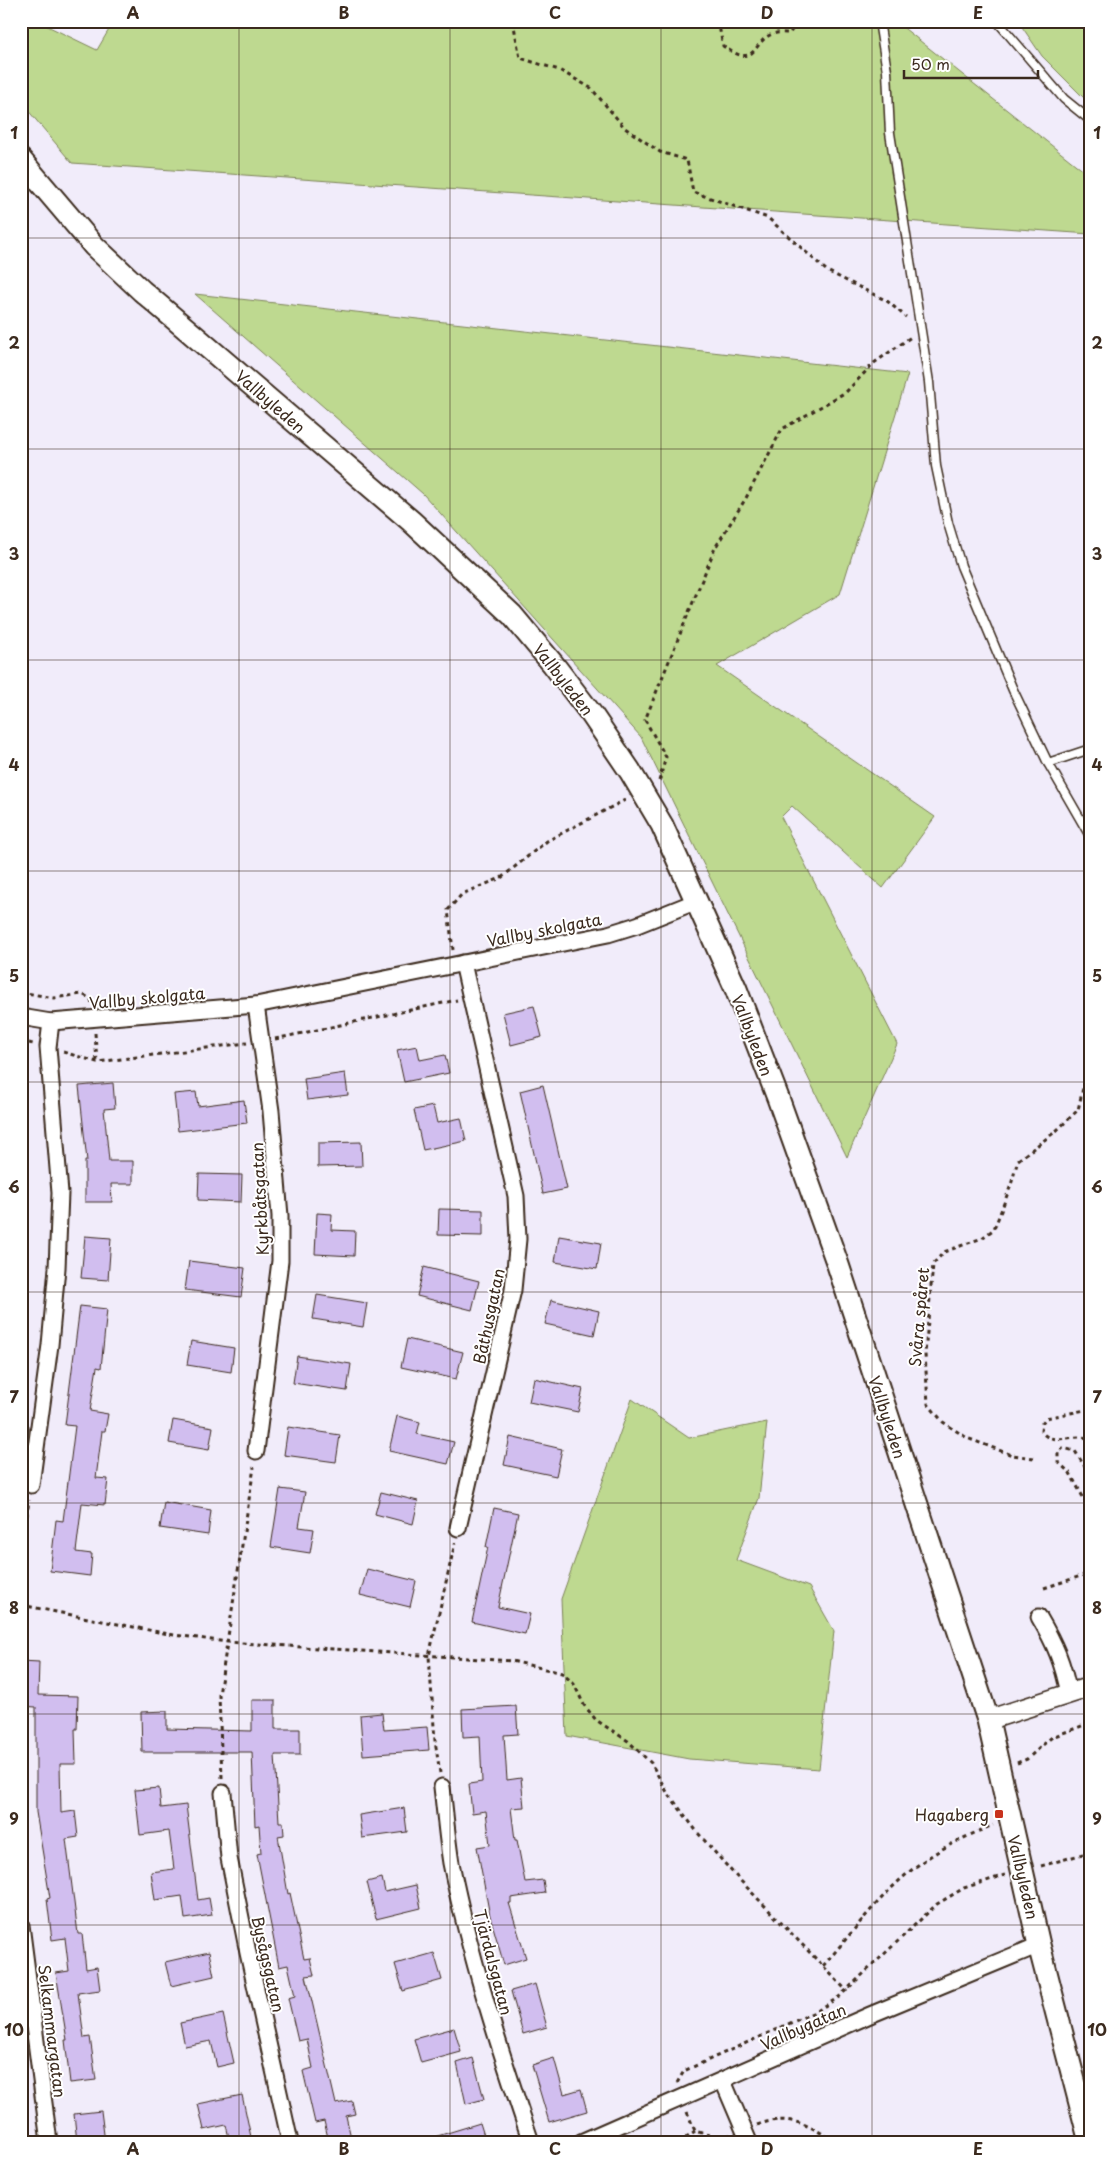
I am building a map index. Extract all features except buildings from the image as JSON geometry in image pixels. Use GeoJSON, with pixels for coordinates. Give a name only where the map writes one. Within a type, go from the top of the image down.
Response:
{"type":"FeatureCollection","features":[{"type":"Feature","properties":{"kind":"main road","name":"Vallbyleden"},"geometry":{"type":"LineString","coordinates":[[21,160],[94,246],[142,290],[411,521],[512,615],[570,686],[630,771],[662,825],[736,990],[778,1098],[838,1264],[988,1720],[1039,1944],[1090,2142]]}},
{"type":"Feature","properties":{"kind":"street","name":"Vallby skolgata"},"geometry":{"type":"LineString","coordinates":[[21,1017],[51,1022],[256,1005],[608,934],[638,925],[697,901]]}},
{"type":"Feature","properties":{"kind":"street","name":"Båthusgatan"},"geometry":{"type":"LineString","coordinates":[[458,1528],[513,1290],[518,1239],[514,1186],[459,963]]}},
{"type":"Feature","properties":{"kind":"street","name":"Kyrkbåtsgatan"},"geometry":{"type":"LineString","coordinates":[[256,1005],[271,1111],[280,1216],[280,1262],[256,1451]]}},
{"type":"Feature","properties":{"kind":"street"},"geometry":{"type":"LineString","coordinates":[[31,1485],[50,1345],[57,1268],[60,1193],[48,1048],[51,1022]]}},
{"type":"Feature","properties":{"kind":"street"},"geometry":{"type":"LineString","coordinates":[[1039,1617],[1054,1641],[1064,1666],[1069,1694]]}},
{"type":"Feature","properties":{"kind":"street"},"geometry":{"type":"LineString","coordinates":[[988,1720],[1090,1687]]}},
{"type":"Feature","properties":{"kind":"street","name":"Tjärdalsgatan"},"geometry":{"type":"LineString","coordinates":[[442,1787],[451,1861],[468,1938],[499,2047],[531,2142]]}},
{"type":"Feature","properties":{"kind":"street","name":"Bysågsgatan"},"geometry":{"type":"LineString","coordinates":[[223,1793],[227,1840],[237,1896],[290,2142]]}},
{"type":"Feature","properties":{"kind":"street","name":"Selkammargatan"},"geometry":{"type":"LineString","coordinates":[[21,1925],[50,2142]]}},
{"type":"Feature","properties":{"kind":"street","name":"Vallbygatan"},"geometry":{"type":"LineString","coordinates":[[581,2142],[870,2015],[1039,1944]]}},
{"type":"Feature","properties":{"kind":"street"},"geometry":{"type":"LineString","coordinates":[[723,2081],[747,2136]]}},
{"type":"Feature","properties":{"kind":"lane"},"geometry":{"type":"LineString","coordinates":[[879,21],[886,71],[890,133],[922,330],[929,382],[932,438],[948,523],[975,599],[1013,690],[1048,763],[1090,836]]}},
{"type":"Feature","properties":{"kind":"lane"},"geometry":{"type":"LineString","coordinates":[[997,21],[1064,99],[1090,120]]}},
{"type":"Feature","properties":{"kind":"lane"},"geometry":{"type":"LineString","coordinates":[[1048,763],[1090,749]]}},
{"type":"Feature","properties":{"kind":"path"},"geometry":{"type":"LineString","coordinates":[[513,21],[520,58],[559,70],[591,88],[625,128],[660,152],[688,160],[693,192],[768,218],[827,271],[886,301],[922,330],[874,363],[846,392],[782,429],[746,498],[715,548],[645,720],[666,757],[658,785]]}},
{"type":"Feature","properties":{"kind":"path"},"geometry":{"type":"LineString","coordinates":[[718,21],[723,46],[734,54],[747,55],[757,50],[762,41],[773,34],[790,33],[797,21]]}},
{"type":"Feature","properties":{"kind":"path"},"geometry":{"type":"LineString","coordinates":[[459,963],[448,910],[462,894],[501,878],[547,841],[626,800]]}},
{"type":"Feature","properties":{"kind":"path","name":"Svåra spåret"},"geometry":{"type":"LineString","coordinates":[[1034,1458],[1012,1455],[967,1438],[943,1422],[928,1404],[925,1354],[933,1264],[944,1252],[982,1238],[994,1229],[1011,1185],[1018,1160],[1055,1132],[1078,1110],[1090,1057]]}},
{"type":"Feature","properties":{"kind":"path"},"geometry":{"type":"LineString","coordinates":[[1090,1409],[1046,1418],[1042,1423],[1041,1431],[1044,1436],[1052,1439],[1084,1436],[1090,1439]]}},
{"type":"Feature","properties":{"kind":"path"},"geometry":{"type":"LineString","coordinates":[[1090,1476],[1075,1451],[1063,1448],[1058,1453],[1058,1462],[1070,1473],[1090,1510]]}},
{"type":"Feature","properties":{"kind":"path"},"geometry":{"type":"LineString","coordinates":[[223,1793],[219,1695],[256,1451]]}},
{"type":"Feature","properties":{"kind":"path"},"geometry":{"type":"LineString","coordinates":[[21,1556],[31,1485]]}},
{"type":"Feature","properties":{"kind":"path"},"geometry":{"type":"LineString","coordinates":[[442,1787],[435,1741],[429,1656],[458,1528]]}},
{"type":"Feature","properties":{"kind":"path"},"geometry":{"type":"LineString","coordinates":[[1044,1588],[1090,1573]]}},
{"type":"Feature","properties":{"kind":"path"},"geometry":{"type":"LineString","coordinates":[[21,1605],[174,1635],[228,1642],[512,1661],[557,1671],[568,1676],[596,1720],[628,1740],[651,1764],[667,1792],[698,1833],[734,1874],[847,1991]]}},
{"type":"Feature","properties":{"kind":"path"},"geometry":{"type":"LineString","coordinates":[[1001,1774],[1013,1770],[1016,1763],[1027,1759],[1052,1737],[1090,1723]]}},
{"type":"Feature","properties":{"kind":"path"},"geometry":{"type":"LineString","coordinates":[[823,1966],[875,1906],[918,1865],[964,1837],[997,1823]]}},
{"type":"Feature","properties":{"kind":"path"},"geometry":{"type":"LineString","coordinates":[[1041,1866],[1090,1852]]}},
{"type":"Feature","properties":{"kind":"path"},"geometry":{"type":"LineString","coordinates":[[695,2131],[677,2082],[684,2071],[816,2011],[847,1991],[937,1904],[964,1888],[1010,1873]]}},
{"type":"Feature","properties":{"kind":"path"},"geometry":{"type":"LineString","coordinates":[[695,2131],[719,2138],[747,2136],[776,2119],[793,2120],[810,2125],[835,2142]]}},
{"type":"Feature","properties":{"kind":"path"},"geometry":{"type":"LineString","coordinates":[[679,2142],[695,2131]]}},
{"type":"Feature","properties":{"kind":"green space"},"geometry":{"type":"Polygon","coordinates":[[[21,21],[37,21],[97,50],[114,21],[895,21],[1090,176],[1090,234],[72,163],[21,102],[21,21]]]}},
{"type":"Feature","properties":{"kind":"green space"},"geometry":{"type":"Polygon","coordinates":[[[1018,21],[1090,21],[1090,104],[1042,56],[1018,21]]]}},
{"type":"Feature","properties":{"kind":"green space"},"geometry":{"type":"Polygon","coordinates":[[[195,294],[908,374],[840,594],[717,666],[935,817],[883,888],[792,806],[781,817],[897,1044],[847,1157],[641,737],[423,494],[195,294]]]}},
{"type":"Feature","properties":{"kind":"green space"},"geometry":{"type":"Polygon","coordinates":[[[632,1399],[689,1438],[767,1422],[759,1498],[736,1560],[809,1587],[834,1631],[819,1769],[689,1759],[567,1736],[561,1599],[632,1399]]]}},
{"type":"Feature","properties":{"kind":"place","name":"Hagaberg"},"geometry":{"type":"Point","coordinates":[999,1814]}}]}
